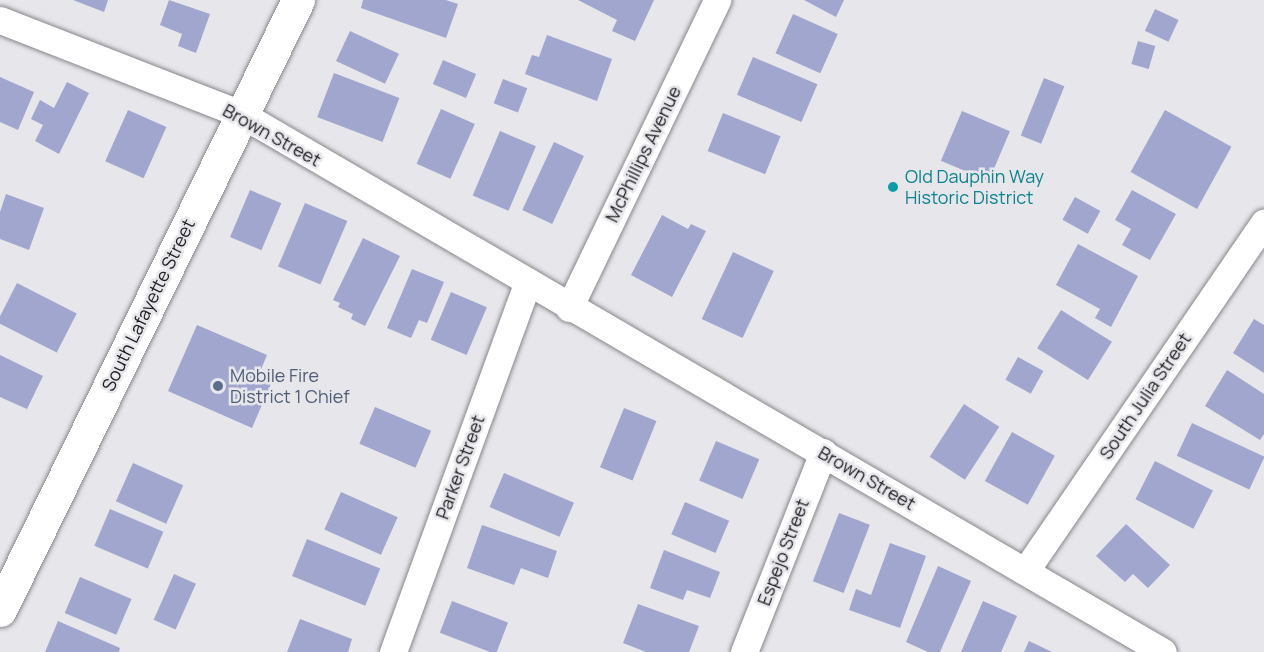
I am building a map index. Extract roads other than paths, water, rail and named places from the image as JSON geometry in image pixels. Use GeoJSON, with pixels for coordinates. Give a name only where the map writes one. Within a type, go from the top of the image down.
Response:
{"type":"FeatureCollection","features":[{"type":"Feature","properties":{"kind":"street","name":"South Lafayette Street"},"geometry":{"type":"LineString","coordinates":[[0,610],[298,0]]}},
{"type":"Feature","properties":{"kind":"street","name":"McPhillips Avenue"},"geometry":{"type":"LineString","coordinates":[[569,308],[717,0]]}},
{"type":"Feature","properties":{"kind":"street","name":"Brown Street"},"geometry":{"type":"LineString","coordinates":[[0,20],[241,114],[569,308],[823,452],[1163,652]]}},
{"type":"Feature","properties":{"kind":"street","name":"South Julia Street"},"geometry":{"type":"LineString","coordinates":[[1026,570],[1264,222]]}},
{"type":"Feature","properties":{"kind":"street","name":"Parker Street"},"geometry":{"type":"LineString","coordinates":[[393,652],[528,282]]}},
{"type":"Feature","properties":{"kind":"street","name":"Espejo Street"},"geometry":{"type":"LineString","coordinates":[[744,652],[823,452]]}},
{"type":"Feature","properties":{"kind":"place","name":"Old Dauphin Way Historic District"},"geometry":{"type":"Point","coordinates":[893,187]}},
{"type":"Feature","properties":{"kind":"place","name":"Mobile Fire District 1 Chief"},"geometry":{"type":"Point","coordinates":[218,386]}}]}
